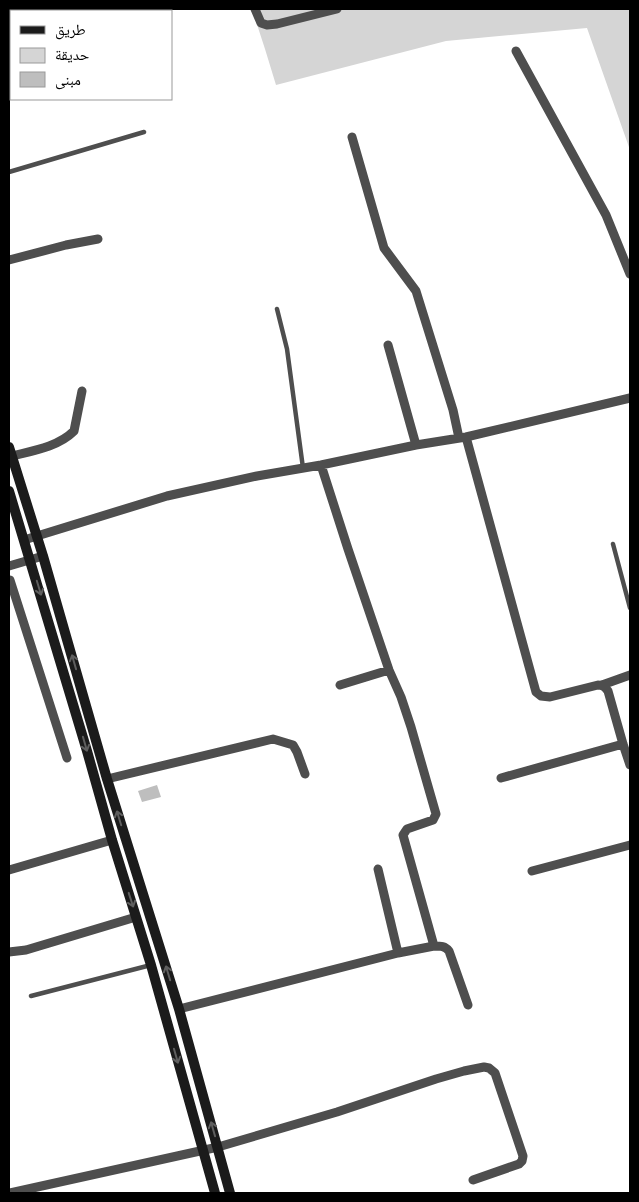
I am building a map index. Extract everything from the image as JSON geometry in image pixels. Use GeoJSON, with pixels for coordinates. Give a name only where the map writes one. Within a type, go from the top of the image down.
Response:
{"type":"FeatureCollection","features":[{"type":"Feature","properties":{"kind":"main road"},"geometry":{"type":"LineString","coordinates":[[10,452],[43,556],[107,779],[178,1009],[230,1193]]}},
{"type":"Feature","properties":{"kind":"main road"},"geometry":{"type":"LineString","coordinates":[[9,491],[151,965],[215,1193]]}},
{"type":"Feature","properties":{"kind":"street"},"geometry":{"type":"LineString","coordinates":[[255,9],[261,23],[267,25],[337,9]]}},
{"type":"Feature","properties":{"kind":"street"},"geometry":{"type":"LineString","coordinates":[[516,51],[606,215],[630,274]]}},
{"type":"Feature","properties":{"kind":"street"},"geometry":{"type":"LineString","coordinates":[[352,137],[384,248],[416,291],[462,437],[536,692],[541,696],[550,697],[602,685],[630,675]]}},
{"type":"Feature","properties":{"kind":"street"},"geometry":{"type":"LineString","coordinates":[[9,260],[66,245],[98,239]]}},
{"type":"Feature","properties":{"kind":"street"},"geometry":{"type":"LineString","coordinates":[[388,345],[416,445]]}},
{"type":"Feature","properties":{"kind":"street"},"geometry":{"type":"LineString","coordinates":[[10,452],[33,451],[53,444],[74,432],[82,391]]}},
{"type":"Feature","properties":{"kind":"street"},"geometry":{"type":"LineString","coordinates":[[24,540],[167,496],[257,476],[462,437],[630,398]]}},
{"type":"Feature","properties":{"kind":"street"},"geometry":{"type":"LineString","coordinates":[[321,465],[389,670],[401,697],[436,814],[433,820],[407,829],[403,835],[434,946]]}},
{"type":"Feature","properties":{"kind":"street"},"geometry":{"type":"LineString","coordinates":[[9,566],[43,556]]}},
{"type":"Feature","properties":{"kind":"street"},"geometry":{"type":"LineString","coordinates":[[10,580],[67,758]]}},
{"type":"Feature","properties":{"kind":"street"},"geometry":{"type":"LineString","coordinates":[[340,685],[389,670]]}},
{"type":"Feature","properties":{"kind":"street"},"geometry":{"type":"LineString","coordinates":[[602,685],[608,691],[630,765]]}},
{"type":"Feature","properties":{"kind":"street"},"geometry":{"type":"LineString","coordinates":[[107,779],[273,739],[293,745],[305,774]]}},
{"type":"Feature","properties":{"kind":"street"},"geometry":{"type":"LineString","coordinates":[[501,778],[623,744]]}},
{"type":"Feature","properties":{"kind":"street"},"geometry":{"type":"LineString","coordinates":[[9,870],[112,840]]}},
{"type":"Feature","properties":{"kind":"street"},"geometry":{"type":"LineString","coordinates":[[532,871],[630,845]]}},
{"type":"Feature","properties":{"kind":"street"},"geometry":{"type":"LineString","coordinates":[[378,869],[398,953]]}},
{"type":"Feature","properties":{"kind":"street"},"geometry":{"type":"LineString","coordinates":[[9,952],[26,950],[136,917]]}},
{"type":"Feature","properties":{"kind":"street"},"geometry":{"type":"LineString","coordinates":[[178,1009],[398,953],[434,946],[446,948],[449,951],[468,1005]]}},
{"type":"Feature","properties":{"kind":"street"},"geometry":{"type":"LineString","coordinates":[[10,1193],[218,1147],[337,1112],[436,1079],[484,1067],[489,1068],[495,1073],[523,1156],[519,1164],[473,1180]]}},
{"type":"Feature","properties":{"kind":"lane"},"geometry":{"type":"LineString","coordinates":[[9,172],[144,132]]}},
{"type":"Feature","properties":{"kind":"lane"},"geometry":{"type":"LineString","coordinates":[[276,309],[287,349],[303,468]]}},
{"type":"Feature","properties":{"kind":"lane"},"geometry":{"type":"LineString","coordinates":[[613,544],[630,608]]}},
{"type":"Feature","properties":{"kind":"lane"},"geometry":{"type":"LineString","coordinates":[[31,996],[151,965]]}},
{"type":"Feature","properties":{"kind":"green space"},"geometry":{"type":"Polygon","coordinates":[[[252,9],[630,9],[630,150],[587,28],[446,41],[276,85],[252,9]]]}},
{"type":"Feature","properties":{"kind":"building"},"geometry":{"type":"Polygon","coordinates":[[[157,785],[161,797],[142,802],[138,791],[157,785]]]}}]}
